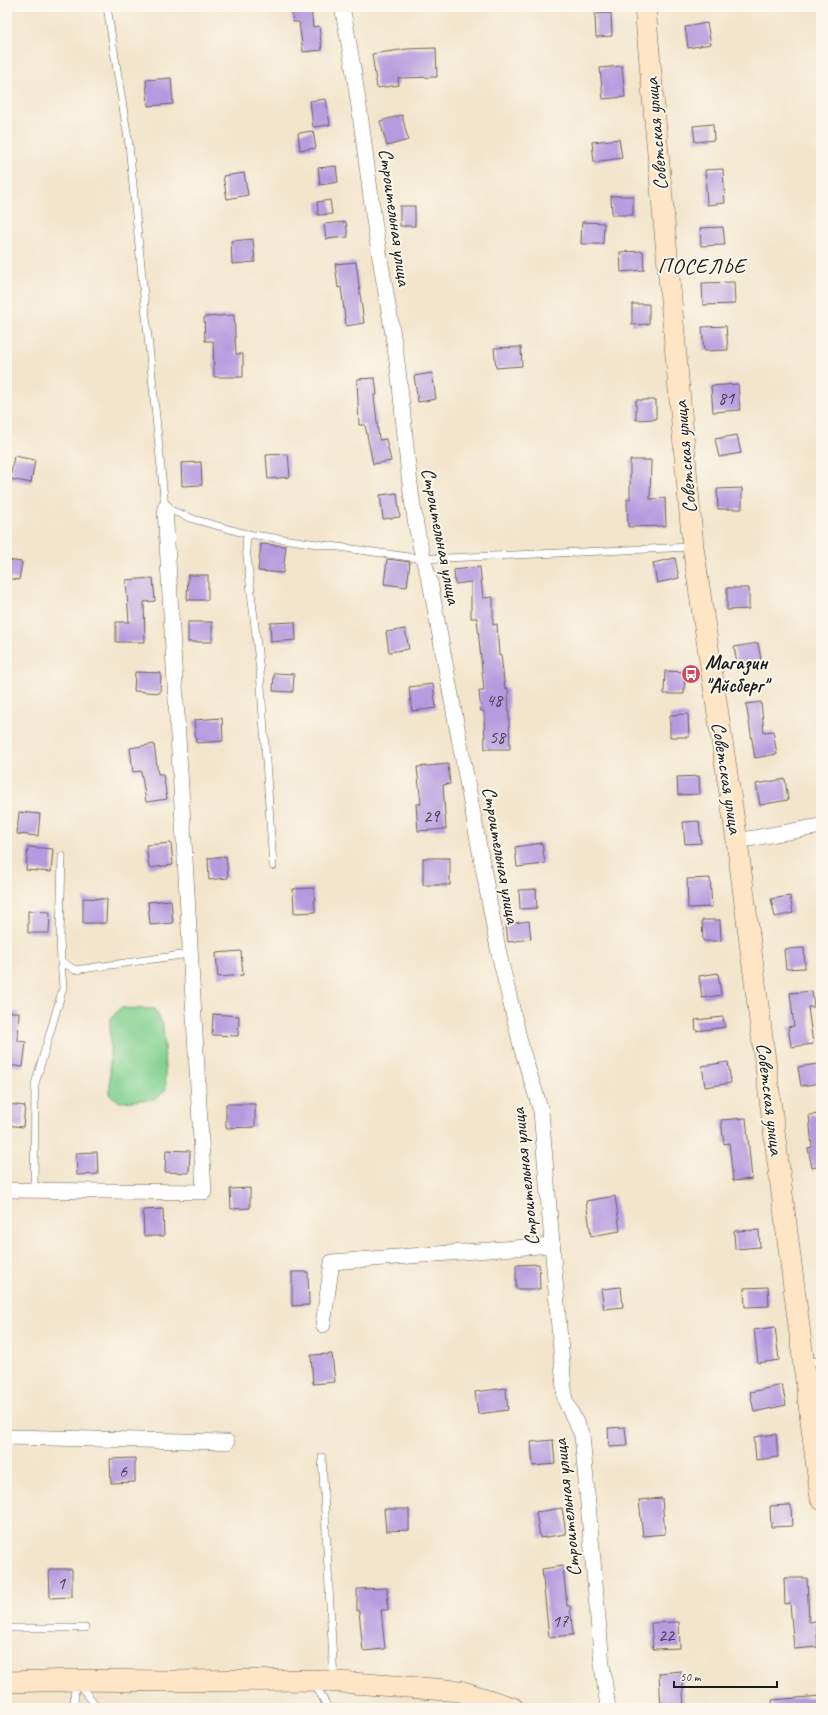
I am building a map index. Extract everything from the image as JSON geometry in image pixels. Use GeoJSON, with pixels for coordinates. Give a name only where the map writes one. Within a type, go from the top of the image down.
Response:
{"type":"FeatureCollection","features":[{"type":"Feature","properties":{"kind":"main road","name":"Советская улица"},"geometry":{"type":"LineString","coordinates":[[645,7],[693,547],[812,1361],[821,1499]]}},
{"type":"Feature","properties":{"kind":"main road"},"geometry":{"type":"LineString","coordinates":[[7,1682],[76,1680],[313,1680],[460,1691],[513,1708]]}},
{"type":"Feature","properties":{"kind":"street","name":"Строительная улица"},"geometry":{"type":"LineString","coordinates":[[342,7],[349,40],[376,232],[397,362],[409,482],[422,559],[430,582],[499,954],[522,1050],[542,1111],[565,1400],[582,1435],[602,1664],[608,1708]]}},
{"type":"Feature","properties":{"kind":"street"},"geometry":{"type":"LineString","coordinates":[[7,1190],[34,1189],[204,1192],[189,954],[165,508]]}},
{"type":"Feature","properties":{"kind":"street"},"geometry":{"type":"LineString","coordinates":[[737,842],[821,826]]}},
{"type":"Feature","properties":{"kind":"street"},"geometry":{"type":"LineString","coordinates":[[322,1325],[332,1262],[553,1245]]}},
{"type":"Feature","properties":{"kind":"street"},"geometry":{"type":"LineString","coordinates":[[7,1437],[227,1442]]}},
{"type":"Feature","properties":{"kind":"lane"},"geometry":{"type":"LineString","coordinates":[[107,7],[128,145],[165,508],[193,519],[247,534],[422,559],[693,547]]}},
{"type":"Feature","properties":{"kind":"lane"},"geometry":{"type":"LineString","coordinates":[[247,534],[246,548],[260,671],[273,866]]}},
{"type":"Feature","properties":{"kind":"lane"},"geometry":{"type":"LineString","coordinates":[[34,1189],[35,1084],[63,988],[60,938],[62,856]]}},
{"type":"Feature","properties":{"kind":"lane"},"geometry":{"type":"LineString","coordinates":[[61,961],[75,970],[189,954]]}},
{"type":"Feature","properties":{"kind":"lane"},"geometry":{"type":"LineString","coordinates":[[322,1457],[334,1682]]}},
{"type":"Feature","properties":{"kind":"lane"},"geometry":{"type":"LineString","coordinates":[[7,1628],[84,1628]]}},
{"type":"Feature","properties":{"kind":"lane"},"geometry":{"type":"LineString","coordinates":[[74,1708],[76,1680]]}},
{"type":"Feature","properties":{"kind":"lane"},"geometry":{"type":"LineString","coordinates":[[76,1680],[98,1708]]}},
{"type":"Feature","properties":{"kind":"lane"},"geometry":{"type":"LineString","coordinates":[[313,1680],[328,1708]]}},
{"type":"Feature","properties":{"kind":"green space"},"geometry":{"type":"Polygon","coordinates":[[[120,1008],[154,1009],[163,1024],[166,1089],[157,1099],[120,1102],[110,1095],[110,1020],[120,1008]]]}},
{"type":"Feature","properties":{"kind":"building"},"geometry":{"type":"Polygon","coordinates":[[[311,7],[313,27],[319,26],[322,50],[303,52],[299,22],[293,22],[291,8],[311,7]]]}},
{"type":"Feature","properties":{"kind":"building"},"geometry":{"type":"Polygon","coordinates":[[[611,13],[612,36],[596,37],[595,14],[611,13]]]}},
{"type":"Feature","properties":{"kind":"building"},"geometry":{"type":"Polygon","coordinates":[[[707,23],[711,44],[688,48],[685,27],[707,23]]]}},
{"type":"Feature","properties":{"kind":"building"},"geometry":{"type":"Polygon","coordinates":[[[436,48],[437,77],[398,78],[399,85],[377,88],[372,54],[408,49],[436,48]]]}},
{"type":"Feature","properties":{"kind":"building"},"geometry":{"type":"Polygon","coordinates":[[[622,66],[625,97],[603,99],[600,68],[622,66]]]}},
{"type":"Feature","properties":{"kind":"building"},"geometry":{"type":"Polygon","coordinates":[[[171,78],[173,104],[148,106],[146,80],[171,78]]]}},
{"type":"Feature","properties":{"kind":"building"},"geometry":{"type":"Polygon","coordinates":[[[326,99],[330,125],[313,127],[310,101],[326,99]]]}},
{"type":"Feature","properties":{"kind":"building"},"geometry":{"type":"Polygon","coordinates":[[[402,115],[408,140],[387,146],[380,121],[402,115]]]}},
{"type":"Feature","properties":{"kind":"building"},"geometry":{"type":"Polygon","coordinates":[[[713,124],[714,140],[695,142],[693,126],[713,124]]]}},
{"type":"Feature","properties":{"kind":"building"},"geometry":{"type":"Polygon","coordinates":[[[313,131],[316,148],[300,150],[298,133],[313,131]]]}},
{"type":"Feature","properties":{"kind":"building"},"geometry":{"type":"Polygon","coordinates":[[[619,139],[622,158],[594,162],[592,142],[619,139]]]}},
{"type":"Feature","properties":{"kind":"building"},"geometry":{"type":"Polygon","coordinates":[[[336,166],[338,182],[320,185],[318,168],[336,166]]]}},
{"type":"Feature","properties":{"kind":"building"},"geometry":{"type":"Polygon","coordinates":[[[723,169],[725,203],[707,205],[705,170],[723,169]]]}},
{"type":"Feature","properties":{"kind":"building"},"geometry":{"type":"Polygon","coordinates":[[[244,173],[248,195],[227,199],[223,176],[244,173]]]}},
{"type":"Feature","properties":{"kind":"building"},"geometry":{"type":"Polygon","coordinates":[[[611,196],[633,196],[633,215],[612,215],[611,196]]]}},
{"type":"Feature","properties":{"kind":"building"},"geometry":{"type":"Polygon","coordinates":[[[330,200],[332,214],[318,215],[317,202],[330,200]]]}},
{"type":"Feature","properties":{"kind":"building"},"geometry":{"type":"Polygon","coordinates":[[[400,206],[415,206],[415,226],[400,226],[400,206]]]}},
{"type":"Feature","properties":{"kind":"building"},"geometry":{"type":"Polygon","coordinates":[[[346,222],[348,237],[326,239],[324,224],[346,222]]]}},
{"type":"Feature","properties":{"kind":"building"},"geometry":{"type":"Polygon","coordinates":[[[582,222],[604,223],[603,244],[581,244],[582,222]]]}},
{"type":"Feature","properties":{"kind":"building"},"geometry":{"type":"Polygon","coordinates":[[[723,227],[725,245],[701,246],[700,228],[723,227]]]}},
{"type":"Feature","properties":{"kind":"building"},"geometry":{"type":"Polygon","coordinates":[[[253,239],[255,262],[232,264],[231,241],[253,239]]]}},
{"type":"Feature","properties":{"kind":"building"},"geometry":{"type":"Polygon","coordinates":[[[643,251],[644,270],[621,272],[620,252],[643,251]]]}},
{"type":"Feature","properties":{"kind":"building"},"geometry":{"type":"Polygon","coordinates":[[[356,262],[364,323],[346,326],[341,287],[338,288],[335,264],[356,262]]]}},
{"type":"Feature","properties":{"kind":"building"},"geometry":{"type":"Polygon","coordinates":[[[734,282],[735,304],[703,305],[702,283],[734,282]]]}},
{"type":"Feature","properties":{"kind":"building"},"geometry":{"type":"Polygon","coordinates":[[[632,304],[649,304],[649,324],[632,325],[632,304]]]}},
{"type":"Feature","properties":{"kind":"building"},"geometry":{"type":"Polygon","coordinates":[[[234,315],[236,354],[243,354],[243,377],[214,377],[213,341],[205,341],[204,317],[234,315]]]}},
{"type":"Feature","properties":{"kind":"building"},"geometry":{"type":"Polygon","coordinates":[[[726,326],[728,350],[704,351],[702,327],[726,326]]]}},
{"type":"Feature","properties":{"kind":"building"},"geometry":{"type":"Polygon","coordinates":[[[521,347],[522,366],[496,368],[494,348],[521,347]]]}},
{"type":"Feature","properties":{"kind":"building"},"geometry":{"type":"Polygon","coordinates":[[[432,373],[436,399],[418,402],[414,376],[432,373]]]}},
{"type":"Feature","properties":{"kind":"building"},"geometry":{"type":"Polygon","coordinates":[[[375,378],[377,395],[374,395],[379,440],[386,439],[391,461],[373,464],[365,425],[359,425],[357,379],[375,378]]]}},
{"type":"Feature","properties":{"kind":"building"},"geometry":{"type":"Polygon","coordinates":[[[738,384],[740,410],[713,412],[711,386],[738,384]]]}},
{"type":"Feature","properties":{"kind":"building"},"geometry":{"type":"Polygon","coordinates":[[[636,400],[656,400],[656,419],[636,420],[636,400]]]}},
{"type":"Feature","properties":{"kind":"building"},"geometry":{"type":"Polygon","coordinates":[[[737,435],[741,453],[719,457],[715,439],[737,435]]]}},
{"type":"Feature","properties":{"kind":"building"},"geometry":{"type":"Polygon","coordinates":[[[288,454],[290,477],[268,479],[266,455],[288,454]]]}},
{"type":"Feature","properties":{"kind":"building"},"geometry":{"type":"Polygon","coordinates":[[[14,456],[35,460],[31,483],[10,479],[14,456]]]}},
{"type":"Feature","properties":{"kind":"building"},"geometry":{"type":"Polygon","coordinates":[[[630,460],[651,460],[650,499],[665,498],[666,526],[628,527],[627,499],[630,499],[630,460]]]}},
{"type":"Feature","properties":{"kind":"building"},"geometry":{"type":"Polygon","coordinates":[[[201,462],[202,485],[182,486],[181,463],[201,462]]]}},
{"type":"Feature","properties":{"kind":"building"},"geometry":{"type":"Polygon","coordinates":[[[742,488],[742,509],[718,509],[717,489],[742,488]]]}},
{"type":"Feature","properties":{"kind":"building"},"geometry":{"type":"Polygon","coordinates":[[[397,493],[400,517],[383,519],[380,495],[397,493]]]}},
{"type":"Feature","properties":{"kind":"building"},"geometry":{"type":"Polygon","coordinates":[[[261,544],[286,546],[283,573],[258,571],[261,544]]]}},
{"type":"Feature","properties":{"kind":"building"},"geometry":{"type":"Polygon","coordinates":[[[675,558],[679,578],[657,583],[653,563],[675,558]]]}},
{"type":"Feature","properties":{"kind":"building"},"geometry":{"type":"Polygon","coordinates":[[[387,559],[410,562],[407,587],[384,584],[387,559]]]}},
{"type":"Feature","properties":{"kind":"building"},"geometry":{"type":"Polygon","coordinates":[[[7,560],[22,562],[19,580],[7,578],[7,560]]]}},
{"type":"Feature","properties":{"kind":"building"},"geometry":{"type":"Polygon","coordinates":[[[480,567],[483,598],[493,597],[493,625],[497,624],[499,656],[501,655],[505,689],[508,688],[510,749],[485,749],[484,711],[481,711],[479,691],[484,691],[477,618],[471,618],[471,582],[455,584],[454,570],[480,567]]]}},
{"type":"Feature","properties":{"kind":"building"},"geometry":{"type":"Polygon","coordinates":[[[188,575],[208,575],[208,600],[187,600],[188,575]]]}},
{"type":"Feature","properties":{"kind":"building"},"geometry":{"type":"Polygon","coordinates":[[[153,578],[155,601],[144,602],[145,642],[116,642],[116,622],[129,622],[126,580],[153,578]]]}},
{"type":"Feature","properties":{"kind":"building"},"geometry":{"type":"Polygon","coordinates":[[[727,588],[749,588],[749,609],[727,610],[727,588]]]}},
{"type":"Feature","properties":{"kind":"building"},"geometry":{"type":"Polygon","coordinates":[[[188,622],[212,622],[212,642],[188,642],[188,622]]]}},
{"type":"Feature","properties":{"kind":"building"},"geometry":{"type":"Polygon","coordinates":[[[295,622],[296,640],[271,642],[270,623],[295,622]]]}},
{"type":"Feature","properties":{"kind":"building"},"geometry":{"type":"Polygon","coordinates":[[[405,629],[409,649],[389,652],[386,632],[405,629]]]}},
{"type":"Feature","properties":{"kind":"building"},"geometry":{"type":"Polygon","coordinates":[[[758,643],[762,665],[738,669],[734,647],[758,643]]]}},
{"type":"Feature","properties":{"kind":"building"},"geometry":{"type":"Polygon","coordinates":[[[665,671],[685,672],[684,694],[664,694],[665,671]]]}},
{"type":"Feature","properties":{"kind":"building"},"geometry":{"type":"Polygon","coordinates":[[[135,672],[161,673],[160,693],[134,691],[135,672]]]}},
{"type":"Feature","properties":{"kind":"building"},"geometry":{"type":"Polygon","coordinates":[[[274,673],[294,674],[293,692],[273,691],[274,673]]]}},
{"type":"Feature","properties":{"kind":"building"},"geometry":{"type":"Polygon","coordinates":[[[433,684],[436,708],[412,711],[409,687],[433,684]]]}},
{"type":"Feature","properties":{"kind":"building"},"geometry":{"type":"Polygon","coordinates":[[[761,702],[764,732],[773,731],[777,754],[755,758],[746,704],[761,702]]]}},
{"type":"Feature","properties":{"kind":"building"},"geometry":{"type":"Polygon","coordinates":[[[688,714],[689,737],[670,737],[670,715],[688,714]]]}},
{"type":"Feature","properties":{"kind":"building"},"geometry":{"type":"Polygon","coordinates":[[[222,718],[223,741],[196,743],[194,720],[222,718]]]}},
{"type":"Feature","properties":{"kind":"building"},"geometry":{"type":"Polygon","coordinates":[[[154,744],[158,774],[163,774],[167,799],[146,802],[141,771],[133,772],[130,748],[154,744]]]}},
{"type":"Feature","properties":{"kind":"building"},"geometry":{"type":"Polygon","coordinates":[[[448,764],[450,784],[443,785],[446,829],[418,831],[416,804],[421,804],[417,767],[448,764]]]}},
{"type":"Feature","properties":{"kind":"building"},"geometry":{"type":"Polygon","coordinates":[[[699,776],[700,794],[678,795],[677,777],[699,776]]]}},
{"type":"Feature","properties":{"kind":"building"},"geometry":{"type":"Polygon","coordinates":[[[785,779],[788,800],[760,805],[756,784],[785,779]]]}},
{"type":"Feature","properties":{"kind":"building"},"geometry":{"type":"Polygon","coordinates":[[[19,812],[40,814],[38,836],[17,834],[19,812]]]}},
{"type":"Feature","properties":{"kind":"building"},"geometry":{"type":"Polygon","coordinates":[[[699,821],[701,843],[685,844],[683,822],[699,821]]]}},
{"type":"Feature","properties":{"kind":"building"},"geometry":{"type":"Polygon","coordinates":[[[171,843],[173,865],[149,868],[146,845],[171,843]]]}},
{"type":"Feature","properties":{"kind":"building"},"geometry":{"type":"Polygon","coordinates":[[[542,843],[545,864],[517,867],[515,847],[542,843]]]}},
{"type":"Feature","properties":{"kind":"building"},"geometry":{"type":"Polygon","coordinates":[[[28,847],[53,849],[51,872],[26,870],[28,847]]]}},
{"type":"Feature","properties":{"kind":"building"},"geometry":{"type":"Polygon","coordinates":[[[226,856],[228,878],[209,880],[208,858],[226,856]]]}},
{"type":"Feature","properties":{"kind":"building"},"geometry":{"type":"Polygon","coordinates":[[[423,858],[450,858],[450,885],[423,885],[423,858]]]}},
{"type":"Feature","properties":{"kind":"building"},"geometry":{"type":"Polygon","coordinates":[[[710,878],[712,907],[688,908],[687,879],[710,878]]]}},
{"type":"Feature","properties":{"kind":"building"},"geometry":{"type":"Polygon","coordinates":[[[314,888],[315,912],[294,913],[293,889],[314,888]]]}},
{"type":"Feature","properties":{"kind":"building"},"geometry":{"type":"Polygon","coordinates":[[[536,889],[537,908],[520,909],[519,890],[536,889]]]}},
{"type":"Feature","properties":{"kind":"building"},"geometry":{"type":"Polygon","coordinates":[[[790,896],[793,913],[775,917],[771,899],[790,896]]]}},
{"type":"Feature","properties":{"kind":"building"},"geometry":{"type":"Polygon","coordinates":[[[83,898],[107,899],[106,923],[83,923],[83,898]]]}},
{"type":"Feature","properties":{"kind":"building"},"geometry":{"type":"Polygon","coordinates":[[[171,900],[173,923],[150,925],[148,902],[171,900]]]}},
{"type":"Feature","properties":{"kind":"building"},"geometry":{"type":"Polygon","coordinates":[[[28,911],[50,912],[49,933],[28,933],[28,911]]]}},
{"type":"Feature","properties":{"kind":"building"},"geometry":{"type":"Polygon","coordinates":[[[702,920],[720,920],[721,941],[703,941],[702,920]]]}},
{"type":"Feature","properties":{"kind":"building"},"geometry":{"type":"Polygon","coordinates":[[[529,921],[531,939],[508,942],[506,924],[529,921]]]}},
{"type":"Feature","properties":{"kind":"building"},"geometry":{"type":"Polygon","coordinates":[[[804,948],[805,968],[786,969],[784,949],[804,948]]]}},
{"type":"Feature","properties":{"kind":"building"},"geometry":{"type":"Polygon","coordinates":[[[241,951],[243,975],[218,977],[216,953],[241,951]]]}},
{"type":"Feature","properties":{"kind":"building"},"geometry":{"type":"Polygon","coordinates":[[[718,973],[721,995],[702,998],[699,976],[718,973]]]}},
{"type":"Feature","properties":{"kind":"building"},"geometry":{"type":"Polygon","coordinates":[[[812,991],[814,1007],[808,1007],[813,1044],[791,1047],[788,1027],[794,1026],[790,993],[812,991]]]}},
{"type":"Feature","properties":{"kind":"building"},"geometry":{"type":"Polygon","coordinates":[[[7,1012],[19,1012],[18,1041],[26,1042],[23,1067],[7,1065],[7,1012]]]}},
{"type":"Feature","properties":{"kind":"building"},"geometry":{"type":"Polygon","coordinates":[[[213,1014],[239,1016],[238,1036],[212,1035],[213,1014]]]}},
{"type":"Feature","properties":{"kind":"building"},"geometry":{"type":"Polygon","coordinates":[[[723,1017],[725,1027],[696,1031],[695,1020],[723,1017]]]}},
{"type":"Feature","properties":{"kind":"building"},"geometry":{"type":"Polygon","coordinates":[[[728,1062],[731,1083],[705,1087],[702,1066],[728,1062]]]}},
{"type":"Feature","properties":{"kind":"building"},"geometry":{"type":"Polygon","coordinates":[[[817,1064],[820,1083],[801,1086],[798,1067],[817,1064]]]}},
{"type":"Feature","properties":{"kind":"building"},"geometry":{"type":"Polygon","coordinates":[[[7,1104],[25,1106],[23,1127],[7,1125],[7,1104]]]}},
{"type":"Feature","properties":{"kind":"building"},"geometry":{"type":"Polygon","coordinates":[[[226,1104],[255,1104],[255,1127],[226,1128],[226,1104]]]}},
{"type":"Feature","properties":{"kind":"building"},"geometry":{"type":"Polygon","coordinates":[[[821,1114],[821,1166],[812,1168],[808,1148],[812,1147],[809,1115],[821,1114]]]}},
{"type":"Feature","properties":{"kind":"building"},"geometry":{"type":"Polygon","coordinates":[[[746,1118],[752,1179],[733,1181],[729,1143],[724,1144],[721,1120],[746,1118]]]}},
{"type":"Feature","properties":{"kind":"building"},"geometry":{"type":"Polygon","coordinates":[[[166,1150],[190,1151],[189,1173],[165,1172],[166,1150]]]}},
{"type":"Feature","properties":{"kind":"building"},"geometry":{"type":"Polygon","coordinates":[[[97,1152],[98,1174],[77,1175],[76,1153],[97,1152]]]}},
{"type":"Feature","properties":{"kind":"building"},"geometry":{"type":"Polygon","coordinates":[[[250,1188],[250,1208],[231,1209],[230,1189],[250,1188]]]}},
{"type":"Feature","properties":{"kind":"building"},"geometry":{"type":"Polygon","coordinates":[[[615,1196],[620,1231],[591,1236],[586,1201],[615,1196]]]}},
{"type":"Feature","properties":{"kind":"building"},"geometry":{"type":"Polygon","coordinates":[[[163,1209],[164,1236],[144,1236],[143,1210],[163,1209]]]}},
{"type":"Feature","properties":{"kind":"building"},"geometry":{"type":"Polygon","coordinates":[[[759,1230],[760,1247],[735,1249],[734,1231],[759,1230]]]}},
{"type":"Feature","properties":{"kind":"building"},"geometry":{"type":"Polygon","coordinates":[[[539,1264],[540,1289],[516,1289],[516,1265],[539,1264]]]}},
{"type":"Feature","properties":{"kind":"building"},"geometry":{"type":"Polygon","coordinates":[[[292,1272],[308,1272],[309,1305],[292,1306],[292,1272]]]}},
{"type":"Feature","properties":{"kind":"building"},"geometry":{"type":"Polygon","coordinates":[[[621,1287],[623,1307],[604,1309],[601,1289],[621,1287]]]}},
{"type":"Feature","properties":{"kind":"building"},"geometry":{"type":"Polygon","coordinates":[[[768,1287],[769,1306],[745,1307],[744,1288],[768,1287]]]}},
{"type":"Feature","properties":{"kind":"building"},"geometry":{"type":"Polygon","coordinates":[[[775,1327],[779,1360],[758,1363],[754,1330],[775,1327]]]}},
{"type":"Feature","properties":{"kind":"building"},"geometry":{"type":"Polygon","coordinates":[[[332,1354],[335,1382],[313,1384],[311,1355],[332,1354]]]}},
{"type":"Feature","properties":{"kind":"building"},"geometry":{"type":"Polygon","coordinates":[[[782,1385],[786,1405],[754,1412],[750,1392],[782,1385]]]}},
{"type":"Feature","properties":{"kind":"building"},"geometry":{"type":"Polygon","coordinates":[[[506,1388],[508,1410],[478,1414],[475,1392],[506,1388]]]}},
{"type":"Feature","properties":{"kind":"building"},"geometry":{"type":"Polygon","coordinates":[[[625,1427],[627,1446],[609,1447],[608,1428],[625,1427]]]}},
{"type":"Feature","properties":{"kind":"building"},"geometry":{"type":"Polygon","coordinates":[[[776,1434],[778,1457],[756,1460],[754,1437],[776,1434]]]}},
{"type":"Feature","properties":{"kind":"building"},"geometry":{"type":"Polygon","coordinates":[[[553,1440],[555,1464],[533,1466],[531,1442],[553,1440]]]}},
{"type":"Feature","properties":{"kind":"building"},"geometry":{"type":"Polygon","coordinates":[[[135,1458],[135,1482],[111,1483],[110,1459],[135,1458]]]}},
{"type":"Feature","properties":{"kind":"building"},"geometry":{"type":"Polygon","coordinates":[[[662,1498],[665,1534],[643,1536],[639,1500],[662,1498]]]}},
{"type":"Feature","properties":{"kind":"building"},"geometry":{"type":"Polygon","coordinates":[[[791,1505],[792,1526],[771,1527],[770,1506],[791,1505]]]}},
{"type":"Feature","properties":{"kind":"building"},"geometry":{"type":"Polygon","coordinates":[[[562,1508],[566,1534],[540,1538],[536,1512],[562,1508]]]}},
{"type":"Feature","properties":{"kind":"building"},"geometry":{"type":"Polygon","coordinates":[[[384,1509],[409,1509],[409,1530],[386,1531],[384,1509]]]}},
{"type":"Feature","properties":{"kind":"building"},"geometry":{"type":"Polygon","coordinates":[[[563,1566],[567,1606],[570,1606],[573,1635],[549,1637],[542,1569],[563,1566]]]}},
{"type":"Feature","properties":{"kind":"building"},"geometry":{"type":"Polygon","coordinates":[[[49,1569],[72,1569],[72,1597],[50,1598],[49,1569]]]}},
{"type":"Feature","properties":{"kind":"building"},"geometry":{"type":"Polygon","coordinates":[[[784,1578],[807,1578],[809,1622],[816,1621],[818,1647],[794,1649],[790,1603],[785,1604],[784,1578]]]}},
{"type":"Feature","properties":{"kind":"building"},"geometry":{"type":"Polygon","coordinates":[[[387,1588],[388,1610],[381,1610],[385,1649],[363,1651],[359,1611],[357,1611],[357,1589],[387,1588]]]}},
{"type":"Feature","properties":{"kind":"building"},"geometry":{"type":"Polygon","coordinates":[[[679,1622],[680,1648],[653,1649],[651,1623],[679,1622]]]}},
{"type":"Feature","properties":{"kind":"building"},"geometry":{"type":"Polygon","coordinates":[[[682,1671],[684,1708],[661,1708],[659,1673],[682,1671]]]}},
{"type":"Feature","properties":{"kind":"building"},"geometry":{"type":"Polygon","coordinates":[[[821,1696],[821,1708],[773,1708],[772,1700],[821,1696]]]}},
{"type":"Feature","properties":{"kind":"place","name":"Магазин \"Айсберг\""},"geometry":{"type":"Point","coordinates":[691,674]}},
{"type":"Feature","properties":{"kind":"district","name":"ПОСЕЛЬЕ"},"geometry":{"type":"Point","coordinates":[702,266]}}]}
